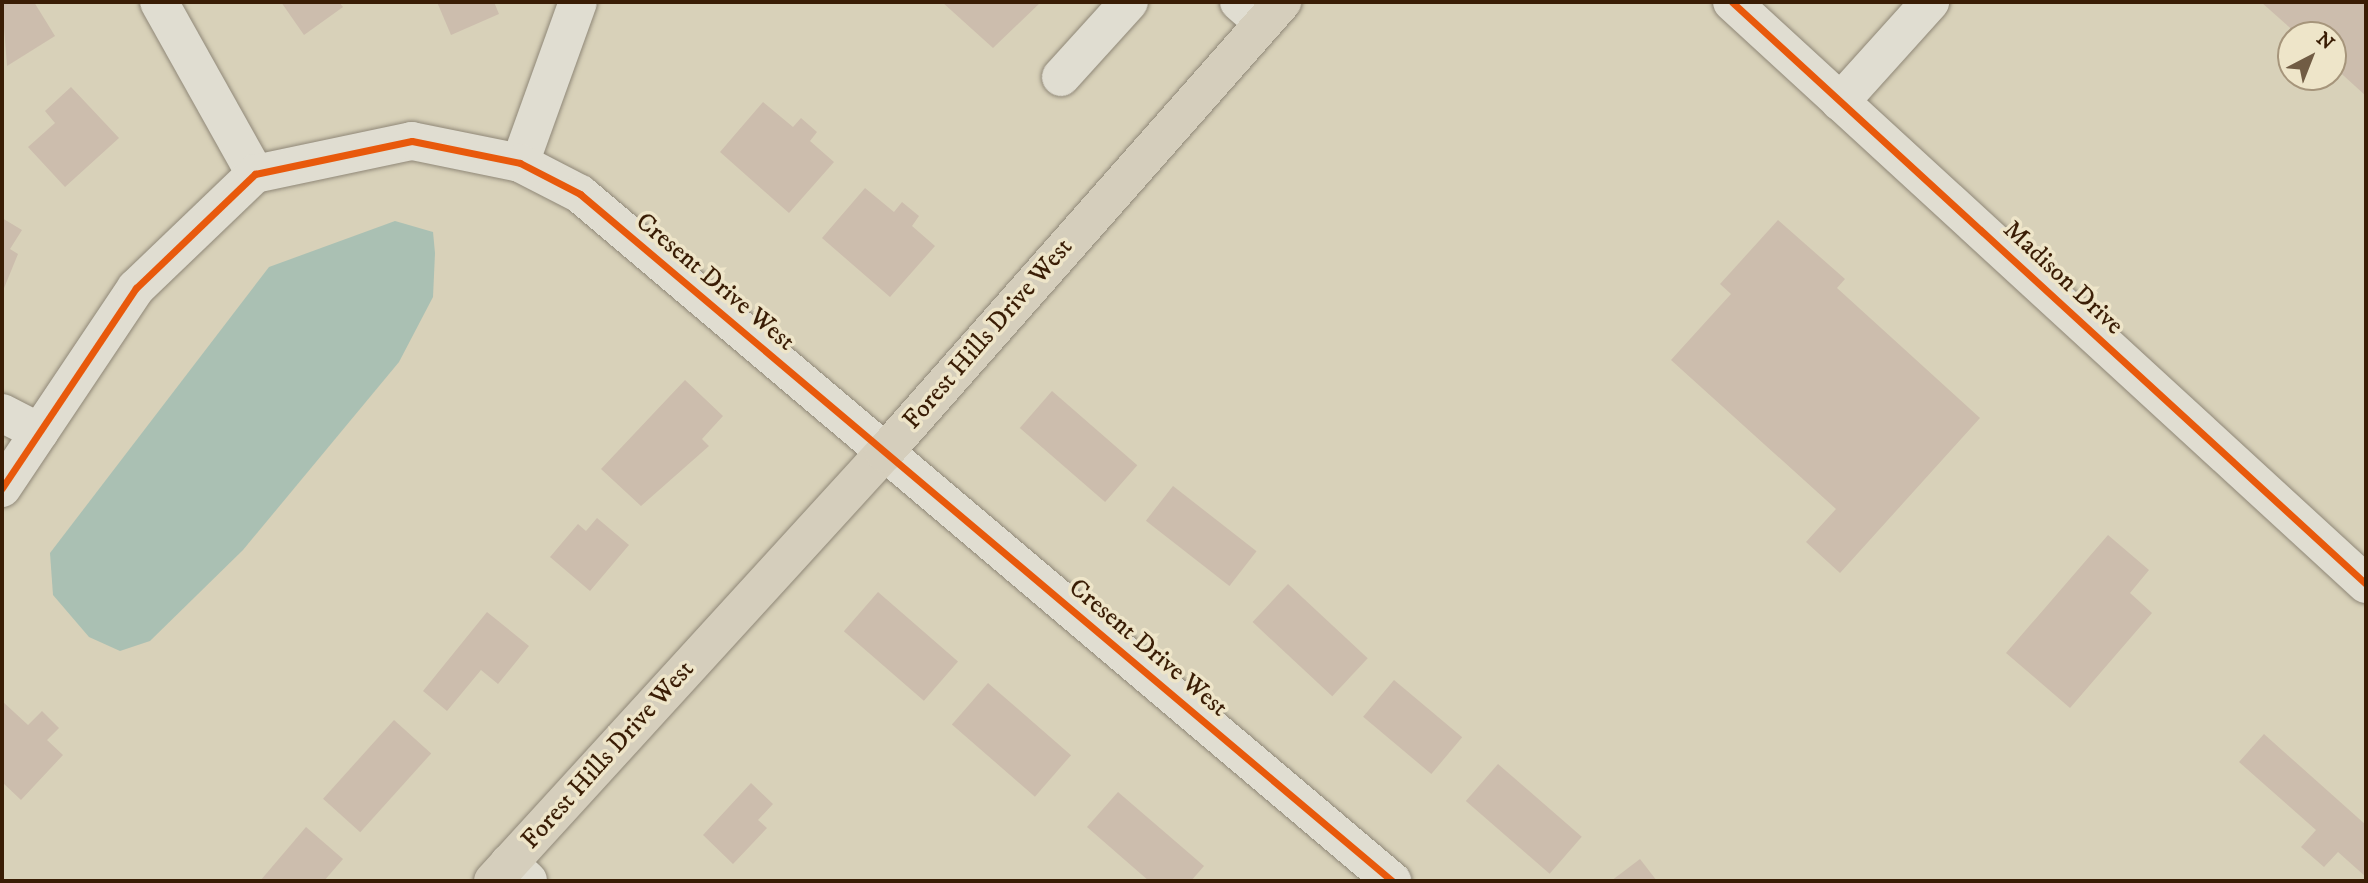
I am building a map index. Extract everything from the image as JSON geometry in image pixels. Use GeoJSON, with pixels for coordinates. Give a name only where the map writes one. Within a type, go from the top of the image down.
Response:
{"type":"FeatureCollection","features":[{"type":"Feature","properties":{"kind":"main road","name":"Forest Hills Drive West"},"geometry":{"type":"LineString","coordinates":[[510,875],[884,453],[1261,9]]}},
{"type":"Feature","properties":{"kind":"street"},"geometry":{"type":"LineString","coordinates":[[2,488],[136,288],[255,174],[159,2]]}},
{"type":"Feature","properties":{"kind":"street"},"geometry":{"type":"LineString","coordinates":[[520,163],[578,2]]}},
{"type":"Feature","properties":{"kind":"street"},"geometry":{"type":"LineString","coordinates":[[1061,77],[1129,2]]}},
{"type":"Feature","properties":{"kind":"street","name":"Madison Drive"},"geometry":{"type":"LineString","coordinates":[[1732,2],[2366,584]]}},
{"type":"Feature","properties":{"kind":"street"},"geometry":{"type":"LineString","coordinates":[[1840,102],[1930,2]]}},
{"type":"Feature","properties":{"kind":"street","name":"Cresent Drive West"},"geometry":{"type":"LineString","coordinates":[[255,174],[412,141],[520,163],[580,194],[1392,881]]}},
{"type":"Feature","properties":{"kind":"street"},"geometry":{"type":"LineString","coordinates":[[2,414],[39,432]]}},
{"type":"Feature","properties":{"kind":"shaded area"},"geometry":{"type":"Polygon","coordinates":[[[395,221],[433,232],[435,253],[433,297],[399,362],[243,550],[150,641],[120,651],[89,637],[53,595],[50,553],[269,267],[395,221]]]}},
{"type":"Feature","properties":{"kind":"building"},"geometry":{"type":"Polygon","coordinates":[[[2,2],[34,2],[55,36],[7,66],[2,2]]]}},
{"type":"Feature","properties":{"kind":"building"},"geometry":{"type":"Polygon","coordinates":[[[281,2],[339,2],[343,7],[304,35],[281,2]]]}},
{"type":"Feature","properties":{"kind":"building"},"geometry":{"type":"Polygon","coordinates":[[[437,2],[494,2],[499,14],[451,35],[437,2]]]}},
{"type":"Feature","properties":{"kind":"building"},"geometry":{"type":"Polygon","coordinates":[[[942,2],[1041,2],[993,48],[942,2]]]}},
{"type":"Feature","properties":{"kind":"building"},"geometry":{"type":"Polygon","coordinates":[[[2261,2],[2366,2],[2366,96],[2347,79],[2347,21],[2282,21],[2261,2]]]}},
{"type":"Feature","properties":{"kind":"building"},"geometry":{"type":"Polygon","coordinates":[[[71,87],[119,138],[65,187],[28,147],[55,123],[45,111],[71,87]]]}},
{"type":"Feature","properties":{"kind":"building"},"geometry":{"type":"Polygon","coordinates":[[[763,102],[793,127],[801,118],[817,132],[810,141],[834,162],[789,213],[720,152],[763,102]]]}},
{"type":"Feature","properties":{"kind":"building"},"geometry":{"type":"Polygon","coordinates":[[[865,188],[894,212],[902,202],[919,216],[912,226],[935,246],[890,297],[822,238],[865,188]]]}},
{"type":"Feature","properties":{"kind":"building"},"geometry":{"type":"Polygon","coordinates":[[[2,218],[22,230],[10,249],[18,254],[2,293],[2,218]]]}},
{"type":"Feature","properties":{"kind":"building"},"geometry":{"type":"Polygon","coordinates":[[[1778,220],[1845,279],[1837,288],[1980,418],[1840,573],[1806,542],[1836,509],[1671,360],[1731,294],[1720,284],[1778,220]]]}},
{"type":"Feature","properties":{"kind":"building"},"geometry":{"type":"Polygon","coordinates":[[[685,380],[723,416],[702,439],[709,446],[641,506],[601,469],[685,380]]]}},
{"type":"Feature","properties":{"kind":"building"},"geometry":{"type":"Polygon","coordinates":[[[1052,391],[1137,465],[1105,502],[1020,428],[1052,391]]]}},
{"type":"Feature","properties":{"kind":"building"},"geometry":{"type":"Polygon","coordinates":[[[1173,486],[1257,551],[1229,586],[1146,521],[1173,486]]]}},
{"type":"Feature","properties":{"kind":"building"},"geometry":{"type":"Polygon","coordinates":[[[597,518],[629,545],[590,591],[550,557],[578,524],[586,531],[597,518]]]}},
{"type":"Feature","properties":{"kind":"building"},"geometry":{"type":"Polygon","coordinates":[[[2108,535],[2149,570],[2130,593],[2152,613],[2070,708],[2006,653],[2108,535]]]}},
{"type":"Feature","properties":{"kind":"building"},"geometry":{"type":"Polygon","coordinates":[[[1288,584],[1368,658],[1332,696],[1253,622],[1288,584]]]}},
{"type":"Feature","properties":{"kind":"building"},"geometry":{"type":"Polygon","coordinates":[[[878,592],[958,662],[924,701],[844,631],[878,592]]]}},
{"type":"Feature","properties":{"kind":"building"},"geometry":{"type":"Polygon","coordinates":[[[487,612],[529,646],[498,684],[481,670],[447,711],[423,691],[487,612]]]}},
{"type":"Feature","properties":{"kind":"building"},"geometry":{"type":"Polygon","coordinates":[[[1394,680],[1462,737],[1431,774],[1363,717],[1394,680]]]}},
{"type":"Feature","properties":{"kind":"building"},"geometry":{"type":"Polygon","coordinates":[[[988,683],[1071,755],[1035,797],[952,725],[988,683]]]}},
{"type":"Feature","properties":{"kind":"building"},"geometry":{"type":"Polygon","coordinates":[[[2,701],[28,725],[42,711],[59,728],[47,740],[63,755],[21,800],[2,782],[2,701]]]}},
{"type":"Feature","properties":{"kind":"building"},"geometry":{"type":"Polygon","coordinates":[[[394,720],[431,753],[360,832],[323,799],[394,720]]]}},
{"type":"Feature","properties":{"kind":"building"},"geometry":{"type":"Polygon","coordinates":[[[2264,734],[2366,825],[2366,877],[2338,852],[2324,867],[2301,847],[2316,830],[2239,762],[2264,734]]]}},
{"type":"Feature","properties":{"kind":"building"},"geometry":{"type":"Polygon","coordinates":[[[1498,764],[1582,837],[1550,874],[1466,801],[1498,764]]]}},
{"type":"Feature","properties":{"kind":"building"},"geometry":{"type":"Polygon","coordinates":[[[751,783],[773,804],[758,820],[767,828],[733,864],[703,835],[751,783]]]}},
{"type":"Feature","properties":{"kind":"building"},"geometry":{"type":"Polygon","coordinates":[[[1118,792],[1204,866],[1191,881],[1149,881],[1087,827],[1118,792]]]}},
{"type":"Feature","properties":{"kind":"building"},"geometry":{"type":"Polygon","coordinates":[[[306,827],[343,859],[324,881],[260,881],[306,827]]]}},
{"type":"Feature","properties":{"kind":"building"},"geometry":{"type":"Polygon","coordinates":[[[1640,859],[1657,881],[1611,881],[1640,859]]]}},
{"type":"Feature","properties":{"kind":"cycle path"},"geometry":{"type":"LineString","coordinates":[[1732,2],[2366,584]]}},
{"type":"Feature","properties":{"kind":"cycle path"},"geometry":{"type":"LineString","coordinates":[[2,488],[136,288],[255,174],[412,141],[520,163],[580,194],[1392,881]]}}]}
